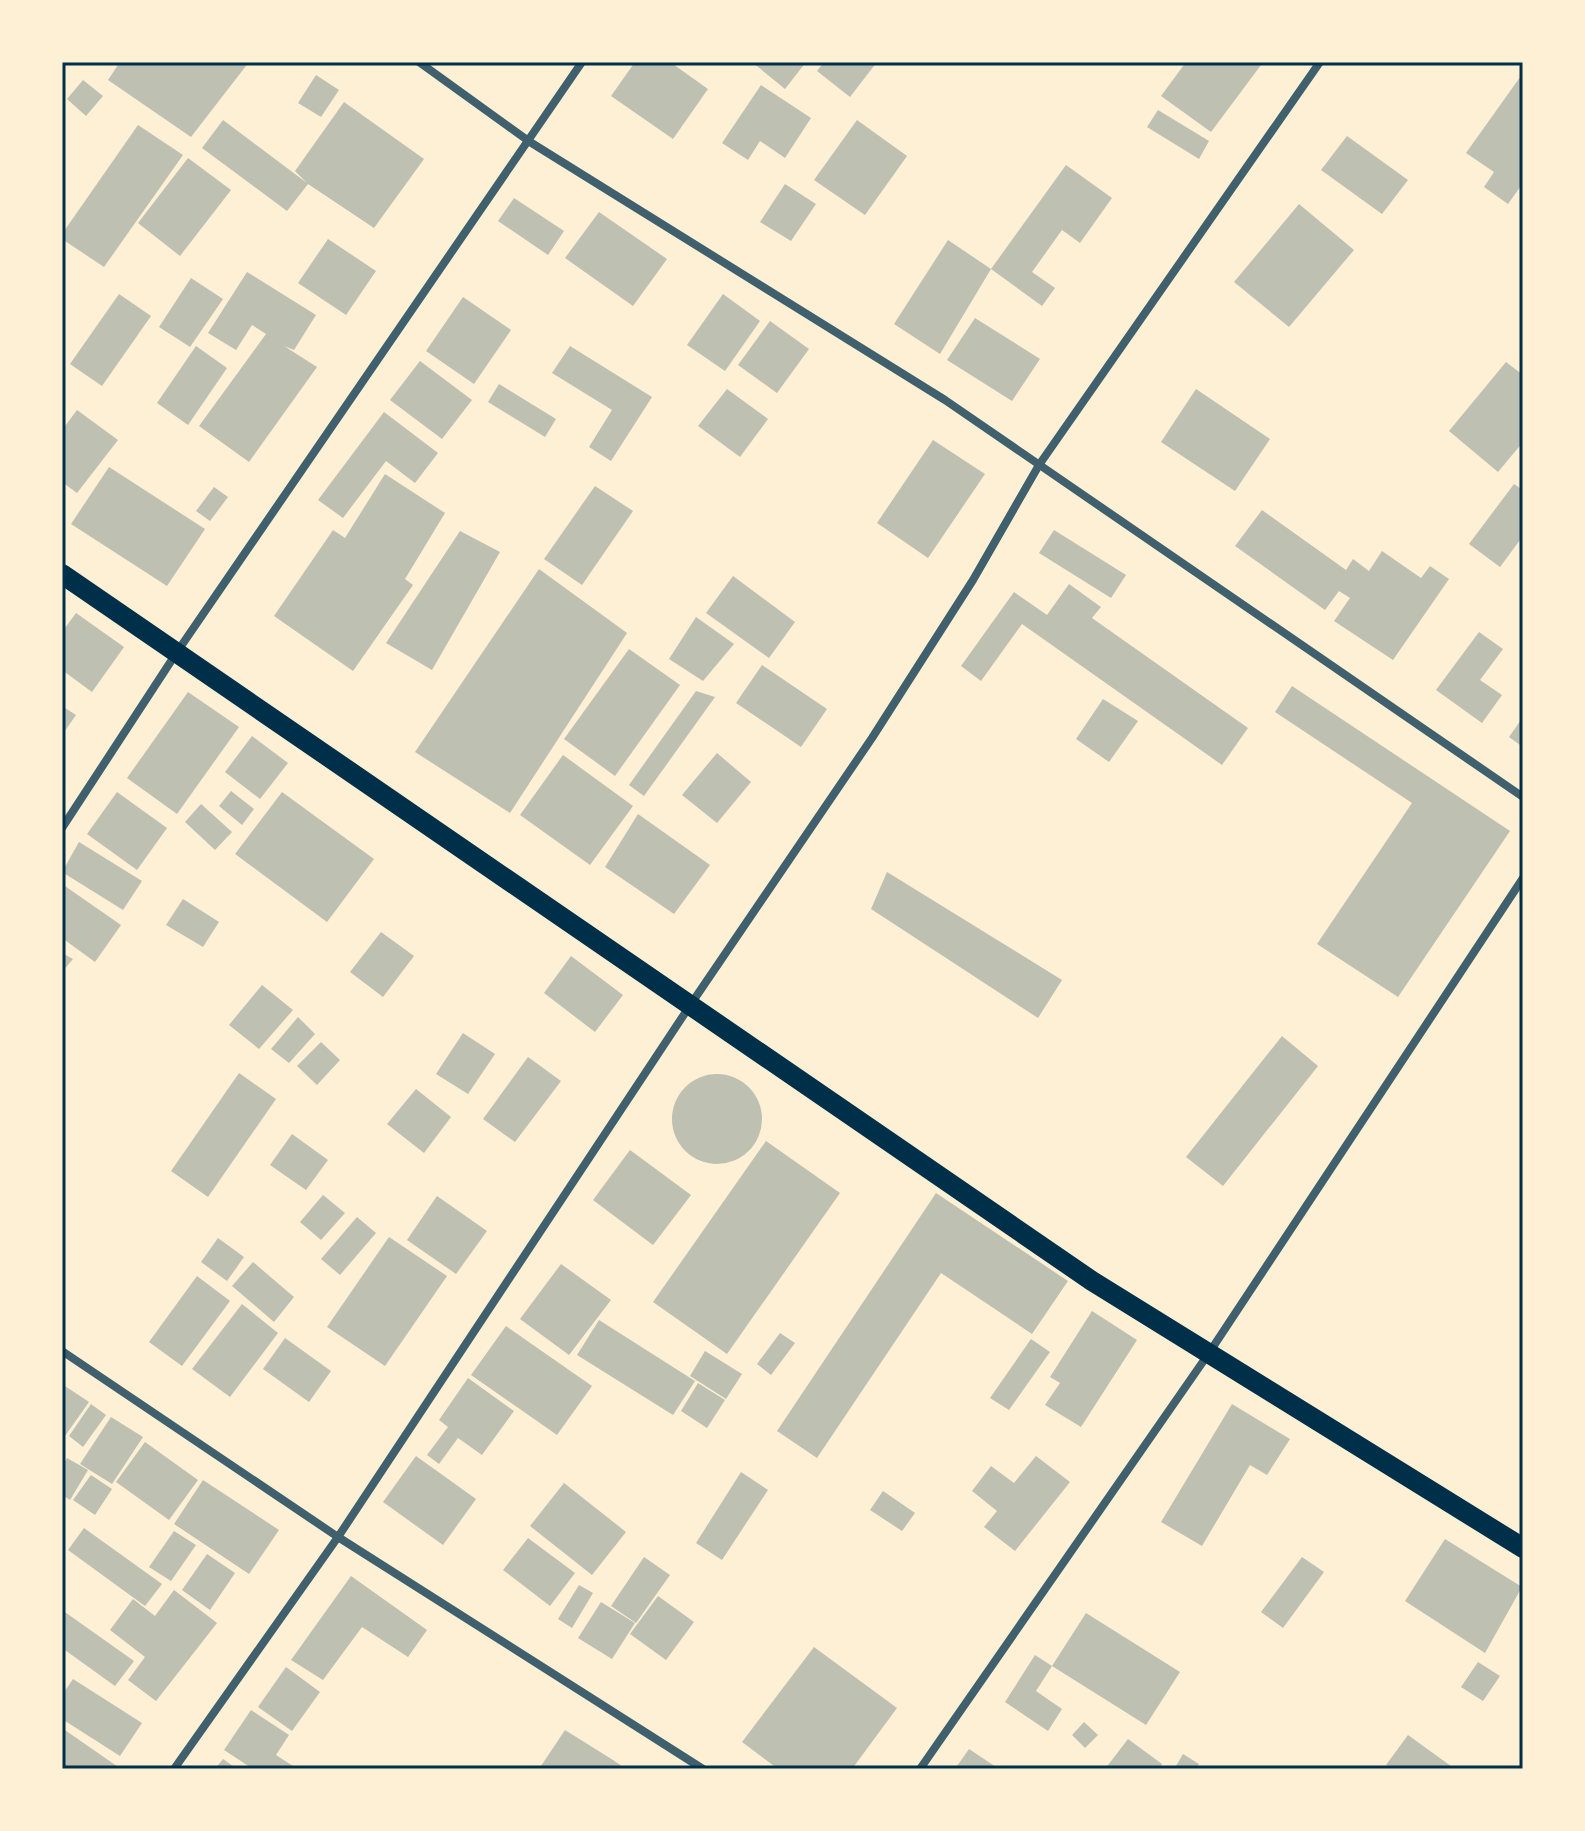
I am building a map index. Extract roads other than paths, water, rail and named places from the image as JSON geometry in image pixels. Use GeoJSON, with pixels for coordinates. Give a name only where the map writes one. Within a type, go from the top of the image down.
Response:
{"type":"FeatureCollection","features":[{"type":"Feature","properties":{"kind":"main road"},"geometry":{"type":"LineString","coordinates":[[62,574],[1092,1281],[1523,1548]]}},
{"type":"Feature","properties":{"kind":"street"},"geometry":{"type":"LineString","coordinates":[[419,62],[530,142],[945,400],[1523,797]]}},
{"type":"Feature","properties":{"kind":"street"},"geometry":{"type":"LineString","coordinates":[[62,828],[177,652],[530,142],[582,62]]}},
{"type":"Feature","properties":{"kind":"street"},"geometry":{"type":"LineString","coordinates":[[174,1769],[338,1537],[691,1004],[872,738],[973,580],[1039,465],[1320,62]]}},
{"type":"Feature","properties":{"kind":"street"},"geometry":{"type":"LineString","coordinates":[[920,1769],[1209,1353],[1523,878]]}},
{"type":"Feature","properties":{"kind":"street"},"geometry":{"type":"LineString","coordinates":[[62,1351],[338,1537],[703,1769]]}}]}
